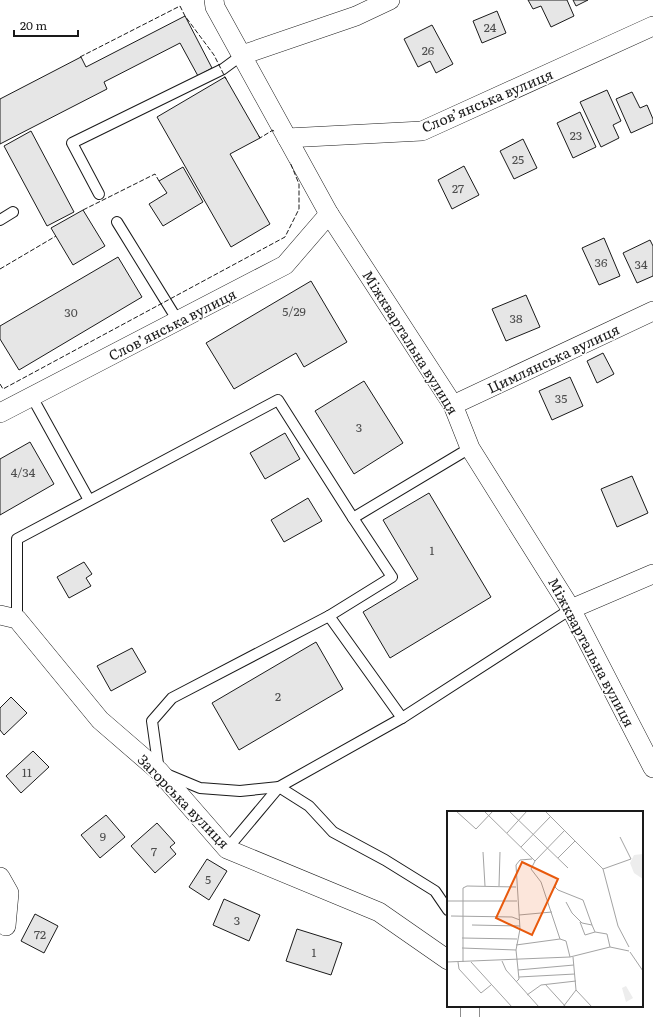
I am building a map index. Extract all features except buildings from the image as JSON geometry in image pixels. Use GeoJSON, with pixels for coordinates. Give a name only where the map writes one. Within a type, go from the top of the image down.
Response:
{"type":"FeatureCollection","features":[{"type":"Feature","properties":{"kind":"street","name":"Міжквартальна вулиця"},"geometry":{"type":"LineString","coordinates":[[214,0],[215,7],[329,214],[454,405],[470,448],[571,609],[653,768]]}},
{"type":"Feature","properties":{"kind":"street"},"geometry":{"type":"LineString","coordinates":[[242,55],[356,16],[390,0]]}},
{"type":"Feature","properties":{"kind":"street","name":"Слов’янська вулиця"},"geometry":{"type":"LineString","coordinates":[[287,138],[422,130],[653,26]]}},
{"type":"Feature","properties":{"kind":"street","name":"Слов’янська вулиця"},"geometry":{"type":"LineString","coordinates":[[1,411],[284,265],[329,214]]}},
{"type":"Feature","properties":{"kind":"street","name":"Цимлянська вулиця"},"geometry":{"type":"LineString","coordinates":[[454,405],[653,312]]}},
{"type":"Feature","properties":{"kind":"street"},"geometry":{"type":"LineString","coordinates":[[571,609],[653,574]]}},
{"type":"Feature","properties":{"kind":"street","name":"Загорська вулиця"},"geometry":{"type":"LineString","coordinates":[[8,617],[100,720],[159,772],[227,848],[379,912],[447,959]]}},
{"type":"Feature","properties":{"kind":"street"},"geometry":{"type":"LineString","coordinates":[[0,878],[9,893],[3,926]]}},
{"type":"Feature","properties":{"kind":"lane"},"geometry":{"type":"LineString","coordinates":[[99,194],[72,143],[223,70],[242,55]]}},
{"type":"Feature","properties":{"kind":"lane"},"geometry":{"type":"LineString","coordinates":[[0,220],[13,212]]}},
{"type":"Feature","properties":{"kind":"lane"},"geometry":{"type":"LineString","coordinates":[[117,222],[178,320]]}},
{"type":"Feature","properties":{"kind":"lane"},"geometry":{"type":"LineString","coordinates":[[32,396],[89,500]]}},
{"type":"Feature","properties":{"kind":"lane"},"geometry":{"type":"LineString","coordinates":[[8,617],[18,539],[278,400],[392,577],[330,616],[172,698],[152,721],[159,772],[200,788],[240,791],[278,787],[309,806],[333,832],[385,860],[435,891],[447,909]]}},
{"type":"Feature","properties":{"kind":"lane"},"geometry":{"type":"LineString","coordinates":[[354,518],[470,448]]}},
{"type":"Feature","properties":{"kind":"lane"},"geometry":{"type":"LineString","coordinates":[[227,848],[278,787],[402,718],[571,609]]}},
{"type":"Feature","properties":{"kind":"lane"},"geometry":{"type":"LineString","coordinates":[[330,616],[402,718]]}},
{"type":"Feature","properties":{"kind":"fence"},"geometry":{"type":"LineString","coordinates":[[80,57],[180,6],[185,16],[214,55],[226,79]]}},
{"type":"Feature","properties":{"kind":"fence"},"geometry":{"type":"LineString","coordinates":[[259,136],[260,138],[273,130],[274,132]]}},
{"type":"Feature","properties":{"kind":"fence"},"geometry":{"type":"LineString","coordinates":[[0,384],[3,389],[285,237],[299,209],[299,184],[290,162]]}},
{"type":"Feature","properties":{"kind":"fence"},"geometry":{"type":"LineString","coordinates":[[83,210],[155,174],[159,181]]}},
{"type":"Feature","properties":{"kind":"fence"},"geometry":{"type":"LineString","coordinates":[[0,269],[56,236]]}}]}
